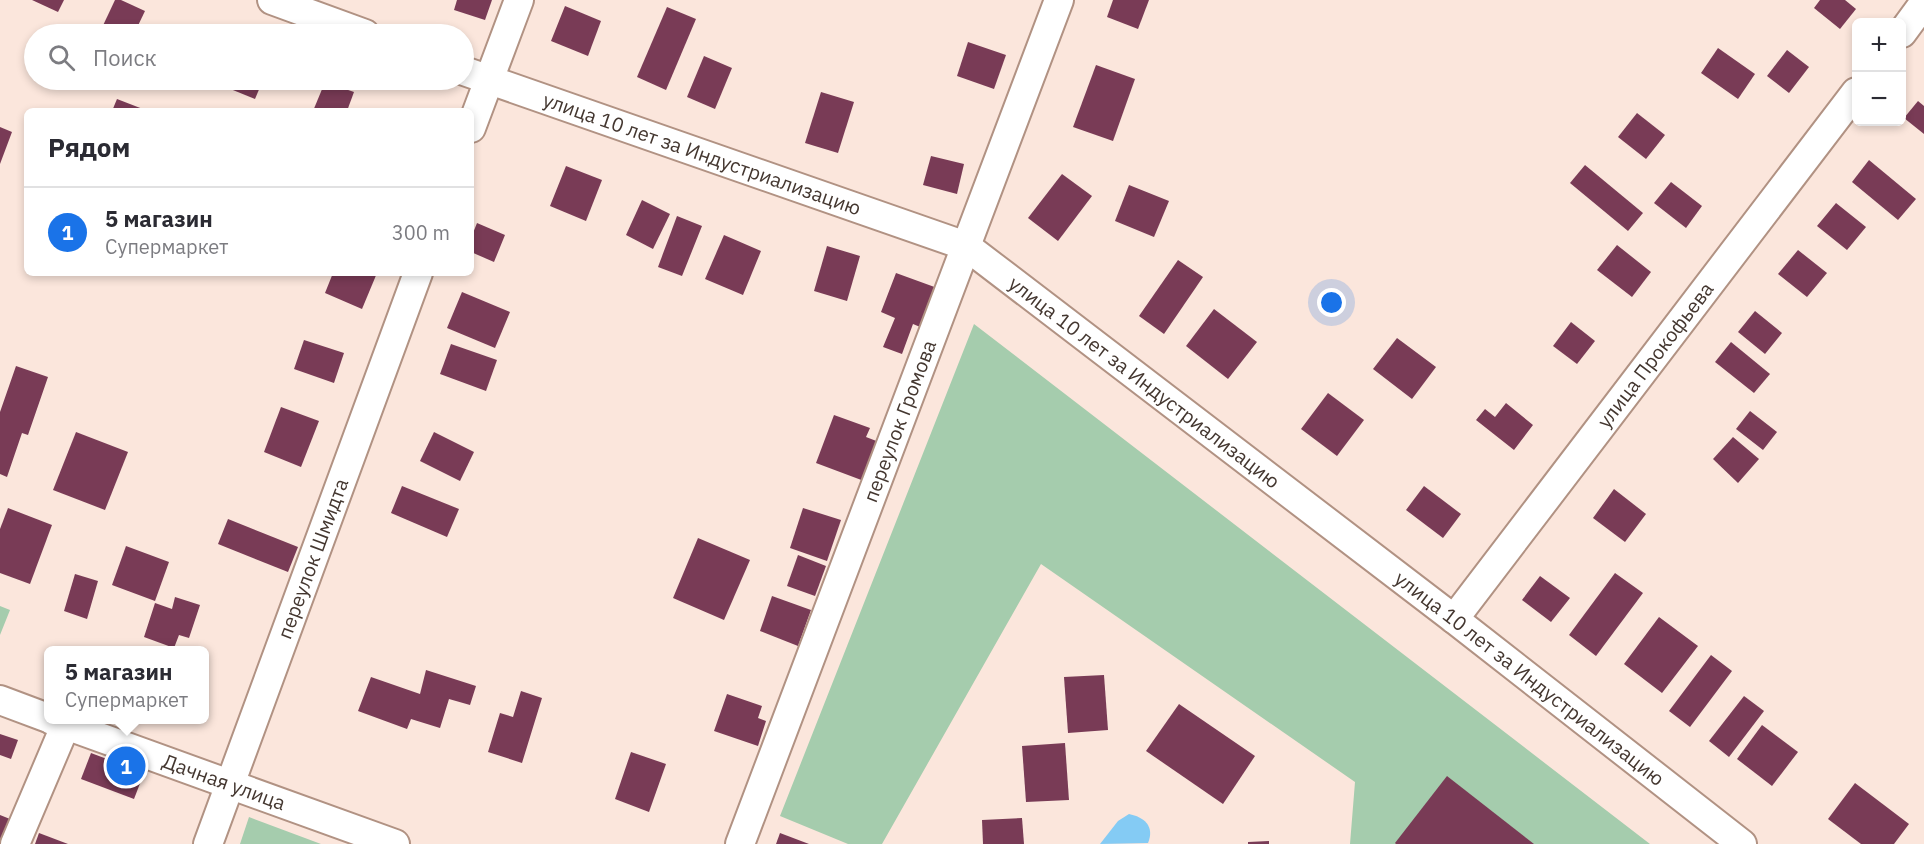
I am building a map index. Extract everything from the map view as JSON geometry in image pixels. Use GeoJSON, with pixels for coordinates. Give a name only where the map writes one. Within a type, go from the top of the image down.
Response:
{"type":"FeatureCollection","features":[{"type":"Feature","properties":{"kind":"street"},"geometry":{"type":"LineString","coordinates":[[272,0],[338,24]]}},
{"type":"Feature","properties":{"kind":"street"},"geometry":{"type":"LineString","coordinates":[[473,108],[476,75],[519,0]]}},
{"type":"Feature","properties":{"kind":"street","name":"переулок Громова"},"geometry":{"type":"LineString","coordinates":[[741,844],[1059,0]]}},
{"type":"Feature","properties":{"kind":"street"},"geometry":{"type":"LineString","coordinates":[[1906,28],[1924,3]]}},
{"type":"Feature","properties":{"kind":"street","name":"улица 10 лет за Индустриализацию"},"geometry":{"type":"LineString","coordinates":[[476,75],[966,246],[1454,619],[1742,844]]}},
{"type":"Feature","properties":{"kind":"street","name":"улица Прокофьева"},"geometry":{"type":"LineString","coordinates":[[1454,619],[1852,99]]}},
{"type":"Feature","properties":{"kind":"street","name":"переулок Шмидта"},"geometry":{"type":"LineString","coordinates":[[208,844],[417,276]]}},
{"type":"Feature","properties":{"kind":"street","name":"Дачная улица"},"geometry":{"type":"LineString","coordinates":[[0,700],[44,717]]}},
{"type":"Feature","properties":{"kind":"street"},"geometry":{"type":"LineString","coordinates":[[15,844],[54,724]]}},
{"type":"Feature","properties":{"kind":"street","name":"Дачная улица"},"geometry":{"type":"LineString","coordinates":[[63,724],[395,844]]}},
{"type":"Feature","properties":{"kind":"green space"},"geometry":{"type":"Polygon","coordinates":[[[974,324],[1650,844],[1350,844],[1355,782],[1041,564],[882,844],[848,844],[780,816],[974,324]]]}},
{"type":"Feature","properties":{"kind":"green space"},"geometry":{"type":"Polygon","coordinates":[[[0,606],[10,610],[0,635],[0,606]]]}},
{"type":"Feature","properties":{"kind":"green space"},"geometry":{"type":"Polygon","coordinates":[[[249,817],[321,844],[240,844],[249,817]]]}},
{"type":"Feature","properties":{"kind":"water"},"geometry":{"type":"Polygon","coordinates":[[[1129,814],[1147,823],[1150,832],[1148,843],[1100,844],[1118,821],[1129,814]]]}},
{"type":"Feature","properties":{"kind":"building"},"geometry":{"type":"Polygon","coordinates":[[[32,0],[64,0],[58,12],[32,0]]]}},
{"type":"Feature","properties":{"kind":"building"},"geometry":{"type":"Polygon","coordinates":[[[115,0],[121,0],[145,11],[139,24],[104,24],[115,0]]]}},
{"type":"Feature","properties":{"kind":"building"},"geometry":{"type":"Polygon","coordinates":[[[457,0],[492,0],[485,20],[454,10],[457,0]]]}},
{"type":"Feature","properties":{"kind":"building"},"geometry":{"type":"Polygon","coordinates":[[[1113,0],[1149,0],[1138,29],[1107,17],[1113,0]]]}},
{"type":"Feature","properties":{"kind":"building"},"geometry":{"type":"Polygon","coordinates":[[[1820,0],[1845,0],[1856,9],[1840,29],[1814,8],[1820,0]]]}},
{"type":"Feature","properties":{"kind":"building"},"geometry":{"type":"Polygon","coordinates":[[[565,6],[601,21],[588,56],[551,41],[565,6]]]}},
{"type":"Feature","properties":{"kind":"building"},"geometry":{"type":"Polygon","coordinates":[[[667,7],[696,19],[666,90],[637,77],[667,7]]]}},
{"type":"Feature","properties":{"kind":"building"},"geometry":{"type":"Polygon","coordinates":[[[968,42],[1006,55],[994,89],[957,76],[968,42]]]}},
{"type":"Feature","properties":{"kind":"building"},"geometry":{"type":"Polygon","coordinates":[[[1718,48],[1755,74],[1738,99],[1701,73],[1718,48]]]}},
{"type":"Feature","properties":{"kind":"building"},"geometry":{"type":"Polygon","coordinates":[[[1787,50],[1809,67],[1789,93],[1767,76],[1787,50]]]}},
{"type":"Feature","properties":{"kind":"building"},"geometry":{"type":"Polygon","coordinates":[[[704,56],[732,68],[715,109],[687,97],[704,56]]]}},
{"type":"Feature","properties":{"kind":"building"},"geometry":{"type":"Polygon","coordinates":[[[1096,65],[1135,79],[1113,141],[1073,127],[1096,65]]]}},
{"type":"Feature","properties":{"kind":"building"},"geometry":{"type":"Polygon","coordinates":[[[233,90],[259,90],[255,99],[233,90]]]}},
{"type":"Feature","properties":{"kind":"building"},"geometry":{"type":"Polygon","coordinates":[[[322,90],[354,92],[348,108],[314,108],[322,90]]]}},
{"type":"Feature","properties":{"kind":"building"},"geometry":{"type":"Polygon","coordinates":[[[821,92],[854,102],[838,153],[805,143],[821,92]]]}},
{"type":"Feature","properties":{"kind":"building"},"geometry":{"type":"Polygon","coordinates":[[[117,99],[140,108],[113,108],[117,99]]]}},
{"type":"Feature","properties":{"kind":"building"},"geometry":{"type":"Polygon","coordinates":[[[1918,101],[1924,106],[1924,134],[1906,120],[1906,116],[1918,101]]]}},
{"type":"Feature","properties":{"kind":"building"},"geometry":{"type":"Polygon","coordinates":[[[1637,113],[1665,135],[1646,159],[1618,137],[1637,113]]]}},
{"type":"Feature","properties":{"kind":"building"},"geometry":{"type":"Polygon","coordinates":[[[0,127],[12,132],[0,164],[0,127]]]}},
{"type":"Feature","properties":{"kind":"building"},"geometry":{"type":"Polygon","coordinates":[[[931,156],[964,164],[957,194],[923,185],[931,156]]]}},
{"type":"Feature","properties":{"kind":"building"},"geometry":{"type":"Polygon","coordinates":[[[1869,160],[1916,199],[1898,220],[1852,182],[1869,160]]]}},
{"type":"Feature","properties":{"kind":"building"},"geometry":{"type":"Polygon","coordinates":[[[1585,165],[1643,213],[1628,231],[1570,183],[1585,165]]]}},
{"type":"Feature","properties":{"kind":"building"},"geometry":{"type":"Polygon","coordinates":[[[566,166],[602,180],[586,221],[550,206],[566,166]]]}},
{"type":"Feature","properties":{"kind":"building"},"geometry":{"type":"Polygon","coordinates":[[[1062,174],[1092,196],[1058,241],[1028,218],[1062,174]]]}},
{"type":"Feature","properties":{"kind":"building"},"geometry":{"type":"Polygon","coordinates":[[[1671,182],[1702,206],[1686,228],[1654,203],[1671,182]]]}},
{"type":"Feature","properties":{"kind":"building"},"geometry":{"type":"Polygon","coordinates":[[[1129,185],[1169,201],[1154,237],[1115,221],[1129,185]]]}},
{"type":"Feature","properties":{"kind":"building"},"geometry":{"type":"Polygon","coordinates":[[[642,200],[670,214],[653,249],[626,235],[642,200]]]}},
{"type":"Feature","properties":{"kind":"building"},"geometry":{"type":"Polygon","coordinates":[[[1836,203],[1866,227],[1847,250],[1817,226],[1836,203]]]}},
{"type":"Feature","properties":{"kind":"building"},"geometry":{"type":"Polygon","coordinates":[[[677,216],[702,226],[682,276],[658,267],[677,216]]]}},
{"type":"Feature","properties":{"kind":"building"},"geometry":{"type":"Polygon","coordinates":[[[477,223],[505,235],[494,262],[474,253],[474,230],[477,223]]]}},
{"type":"Feature","properties":{"kind":"building"},"geometry":{"type":"Polygon","coordinates":[[[724,235],[761,251],[743,295],[705,279],[724,235]]]}},
{"type":"Feature","properties":{"kind":"building"},"geometry":{"type":"Polygon","coordinates":[[[1617,245],[1651,272],[1632,297],[1597,270],[1617,245]]]}},
{"type":"Feature","properties":{"kind":"building"},"geometry":{"type":"Polygon","coordinates":[[[827,246],[860,256],[847,301],[814,291],[827,246]]]}},
{"type":"Feature","properties":{"kind":"building"},"geometry":{"type":"Polygon","coordinates":[[[1798,250],[1827,273],[1807,297],[1778,274],[1798,250]]]}},
{"type":"Feature","properties":{"kind":"building"},"geometry":{"type":"Polygon","coordinates":[[[1178,260],[1203,277],[1164,334],[1139,316],[1178,260]]]}},
{"type":"Feature","properties":{"kind":"building"},"geometry":{"type":"Polygon","coordinates":[[[896,273],[940,289],[925,329],[913,324],[902,354],[883,347],[895,318],[881,312],[896,273]]]}},
{"type":"Feature","properties":{"kind":"building"},"geometry":{"type":"Polygon","coordinates":[[[332,276],[376,276],[362,309],[325,293],[332,276]]]}},
{"type":"Feature","properties":{"kind":"building"},"geometry":{"type":"Polygon","coordinates":[[[462,292],[510,312],[495,348],[447,328],[462,292]]]}},
{"type":"Feature","properties":{"kind":"building"},"geometry":{"type":"Polygon","coordinates":[[[1214,309],[1257,342],[1228,379],[1186,346],[1214,309]]]}},
{"type":"Feature","properties":{"kind":"building"},"geometry":{"type":"Polygon","coordinates":[[[1755,311],[1782,333],[1765,354],[1738,332],[1755,311]]]}},
{"type":"Feature","properties":{"kind":"building"},"geometry":{"type":"Polygon","coordinates":[[[1571,322],[1595,341],[1577,364],[1553,346],[1571,322]]]}},
{"type":"Feature","properties":{"kind":"building"},"geometry":{"type":"Polygon","coordinates":[[[1397,338],[1436,367],[1412,399],[1373,369],[1397,338]]]}},
{"type":"Feature","properties":{"kind":"building"},"geometry":{"type":"Polygon","coordinates":[[[304,340],[344,353],[334,383],[294,369],[304,340]]]}},
{"type":"Feature","properties":{"kind":"building"},"geometry":{"type":"Polygon","coordinates":[[[1731,342],[1770,374],[1754,393],[1715,362],[1731,342]]]}},
{"type":"Feature","properties":{"kind":"building"},"geometry":{"type":"Polygon","coordinates":[[[451,344],[497,360],[486,391],[440,374],[451,344]]]}},
{"type":"Feature","properties":{"kind":"building"},"geometry":{"type":"Polygon","coordinates":[[[16,366],[48,377],[28,435],[22,433],[7,477],[0,474],[0,412],[16,366]]]}},
{"type":"Feature","properties":{"kind":"building"},"geometry":{"type":"Polygon","coordinates":[[[1328,393],[1364,420],[1337,456],[1301,429],[1328,393]]]}},
{"type":"Feature","properties":{"kind":"building"},"geometry":{"type":"Polygon","coordinates":[[[1506,403],[1533,425],[1514,450],[1476,420],[1485,409],[1495,417],[1506,403]]]}},
{"type":"Feature","properties":{"kind":"building"},"geometry":{"type":"Polygon","coordinates":[[[281,407],[319,421],[301,467],[264,452],[281,407]]]}},
{"type":"Feature","properties":{"kind":"building"},"geometry":{"type":"Polygon","coordinates":[[[1750,411],[1777,432],[1763,450],[1736,429],[1750,411]]]}},
{"type":"Feature","properties":{"kind":"building"},"geometry":{"type":"Polygon","coordinates":[[[834,415],[870,428],[866,437],[879,442],[864,481],[816,463],[834,415]]]}},
{"type":"Feature","properties":{"kind":"building"},"geometry":{"type":"Polygon","coordinates":[[[76,432],[128,452],[105,510],[53,490],[76,432]]]}},
{"type":"Feature","properties":{"kind":"building"},"geometry":{"type":"Polygon","coordinates":[[[434,432],[474,452],[460,481],[420,461],[434,432]]]}},
{"type":"Feature","properties":{"kind":"building"},"geometry":{"type":"Polygon","coordinates":[[[1733,437],[1759,459],[1738,483],[1713,459],[1733,437]]]}},
{"type":"Feature","properties":{"kind":"building"},"geometry":{"type":"Polygon","coordinates":[[[402,486],[459,509],[447,537],[391,513],[402,486]]]}},
{"type":"Feature","properties":{"kind":"building"},"geometry":{"type":"Polygon","coordinates":[[[1424,486],[1461,514],[1443,538],[1406,510],[1424,486]]]}},
{"type":"Feature","properties":{"kind":"building"},"geometry":{"type":"Polygon","coordinates":[[[1614,489],[1646,514],[1625,542],[1593,518],[1614,489]]]}},
{"type":"Feature","properties":{"kind":"building"},"geometry":{"type":"Polygon","coordinates":[[[8,508],[52,525],[30,584],[0,573],[0,529],[8,508]]]}},
{"type":"Feature","properties":{"kind":"building"},"geometry":{"type":"Polygon","coordinates":[[[803,508],[841,520],[827,561],[790,548],[803,508]]]}},
{"type":"Feature","properties":{"kind":"building"},"geometry":{"type":"Polygon","coordinates":[[[228,519],[298,547],[288,572],[218,544],[228,519]]]}},
{"type":"Feature","properties":{"kind":"building"},"geometry":{"type":"Polygon","coordinates":[[[698,538],[750,560],[724,620],[673,598],[698,538]]]}},
{"type":"Feature","properties":{"kind":"building"},"geometry":{"type":"Polygon","coordinates":[[[126,546],[169,562],[155,601],[112,585],[126,546]]]}},
{"type":"Feature","properties":{"kind":"building"},"geometry":{"type":"Polygon","coordinates":[[[798,555],[826,566],[815,596],[787,586],[798,555]]]}},
{"type":"Feature","properties":{"kind":"building"},"geometry":{"type":"Polygon","coordinates":[[[1615,573],[1643,593],[1596,656],[1569,635],[1615,573]]]}},
{"type":"Feature","properties":{"kind":"building"},"geometry":{"type":"Polygon","coordinates":[[[75,574],[98,581],[87,619],[64,611],[75,574]]]}},
{"type":"Feature","properties":{"kind":"building"},"geometry":{"type":"Polygon","coordinates":[[[1540,576],[1570,598],[1551,622],[1522,600],[1540,576]]]}},
{"type":"Feature","properties":{"kind":"building"},"geometry":{"type":"Polygon","coordinates":[[[772,596],[811,610],[798,646],[760,631],[772,596]]]}},
{"type":"Feature","properties":{"kind":"building"},"geometry":{"type":"Polygon","coordinates":[[[175,597],[200,605],[189,638],[179,635],[175,646],[169,646],[144,637],[155,603],[172,609],[175,597]]]}},
{"type":"Feature","properties":{"kind":"building"},"geometry":{"type":"Polygon","coordinates":[[[1659,617],[1698,646],[1662,693],[1624,664],[1659,617]]]}},
{"type":"Feature","properties":{"kind":"building"},"geometry":{"type":"Polygon","coordinates":[[[1711,655],[1732,671],[1690,727],[1669,711],[1711,655]]]}},
{"type":"Feature","properties":{"kind":"building"},"geometry":{"type":"Polygon","coordinates":[[[426,670],[476,686],[470,705],[449,699],[440,728],[411,719],[407,729],[358,711],[371,677],[420,694],[426,670]]]}},
{"type":"Feature","properties":{"kind":"building"},"geometry":{"type":"Polygon","coordinates":[[[1104,675],[1108,730],[1068,733],[1064,677],[1104,675]]]}},
{"type":"Feature","properties":{"kind":"building"},"geometry":{"type":"Polygon","coordinates":[[[521,691],[542,698],[522,763],[488,752],[500,713],[513,717],[521,691]]]}},
{"type":"Feature","properties":{"kind":"building"},"geometry":{"type":"Polygon","coordinates":[[[727,694],[762,706],[758,718],[766,721],[758,746],[714,731],[727,694]]]}},
{"type":"Feature","properties":{"kind":"building"},"geometry":{"type":"Polygon","coordinates":[[[1744,696],[1764,711],[1729,757],[1709,741],[1744,696]]]}},
{"type":"Feature","properties":{"kind":"building"},"geometry":{"type":"Polygon","coordinates":[[[1179,704],[1255,756],[1223,804],[1146,751],[1179,704]]]}},
{"type":"Feature","properties":{"kind":"building"},"geometry":{"type":"Polygon","coordinates":[[[1762,725],[1798,752],[1772,786],[1737,759],[1762,725]]]}},
{"type":"Feature","properties":{"kind":"building"},"geometry":{"type":"Polygon","coordinates":[[[0,734],[18,740],[11,759],[0,755],[0,734]]]}},
{"type":"Feature","properties":{"kind":"building"},"geometry":{"type":"Polygon","coordinates":[[[1065,743],[1069,800],[1026,802],[1022,746],[1065,743]]]}},
{"type":"Feature","properties":{"kind":"building"},"geometry":{"type":"Polygon","coordinates":[[[631,752],[666,764],[649,812],[615,799],[631,752]]]}},
{"type":"Feature","properties":{"kind":"building"},"geometry":{"type":"Polygon","coordinates":[[[91,753],[144,773],[134,799],[81,779],[91,753]]]}},
{"type":"Feature","properties":{"kind":"building"},"geometry":{"type":"Polygon","coordinates":[[[1447,776],[1534,844],[1396,844],[1447,776]]]}},
{"type":"Feature","properties":{"kind":"building"},"geometry":{"type":"Polygon","coordinates":[[[1855,783],[1909,824],[1894,844],[1861,844],[1828,819],[1855,783]]]}},
{"type":"Feature","properties":{"kind":"building"},"geometry":{"type":"Polygon","coordinates":[[[0,815],[15,821],[7,844],[0,844],[0,815]]]}},
{"type":"Feature","properties":{"kind":"building"},"geometry":{"type":"Polygon","coordinates":[[[1022,818],[1024,844],[983,844],[982,820],[1022,818]]]}},
{"type":"Feature","properties":{"kind":"building"},"geometry":{"type":"Polygon","coordinates":[[[39,833],[68,844],[35,844],[39,833]]]}},
{"type":"Feature","properties":{"kind":"building"},"geometry":{"type":"Polygon","coordinates":[[[780,833],[809,844],[776,844],[780,833]]]}},
{"type":"Feature","properties":{"kind":"building"},"geometry":{"type":"Polygon","coordinates":[[[1269,841],[1269,844],[1248,844],[1248,842],[1269,841]]]}},
{"type":"Feature","properties":{"kind":"place","name":"5 магазин"},"geometry":{"type":"Point","coordinates":[126,766]}}]}
